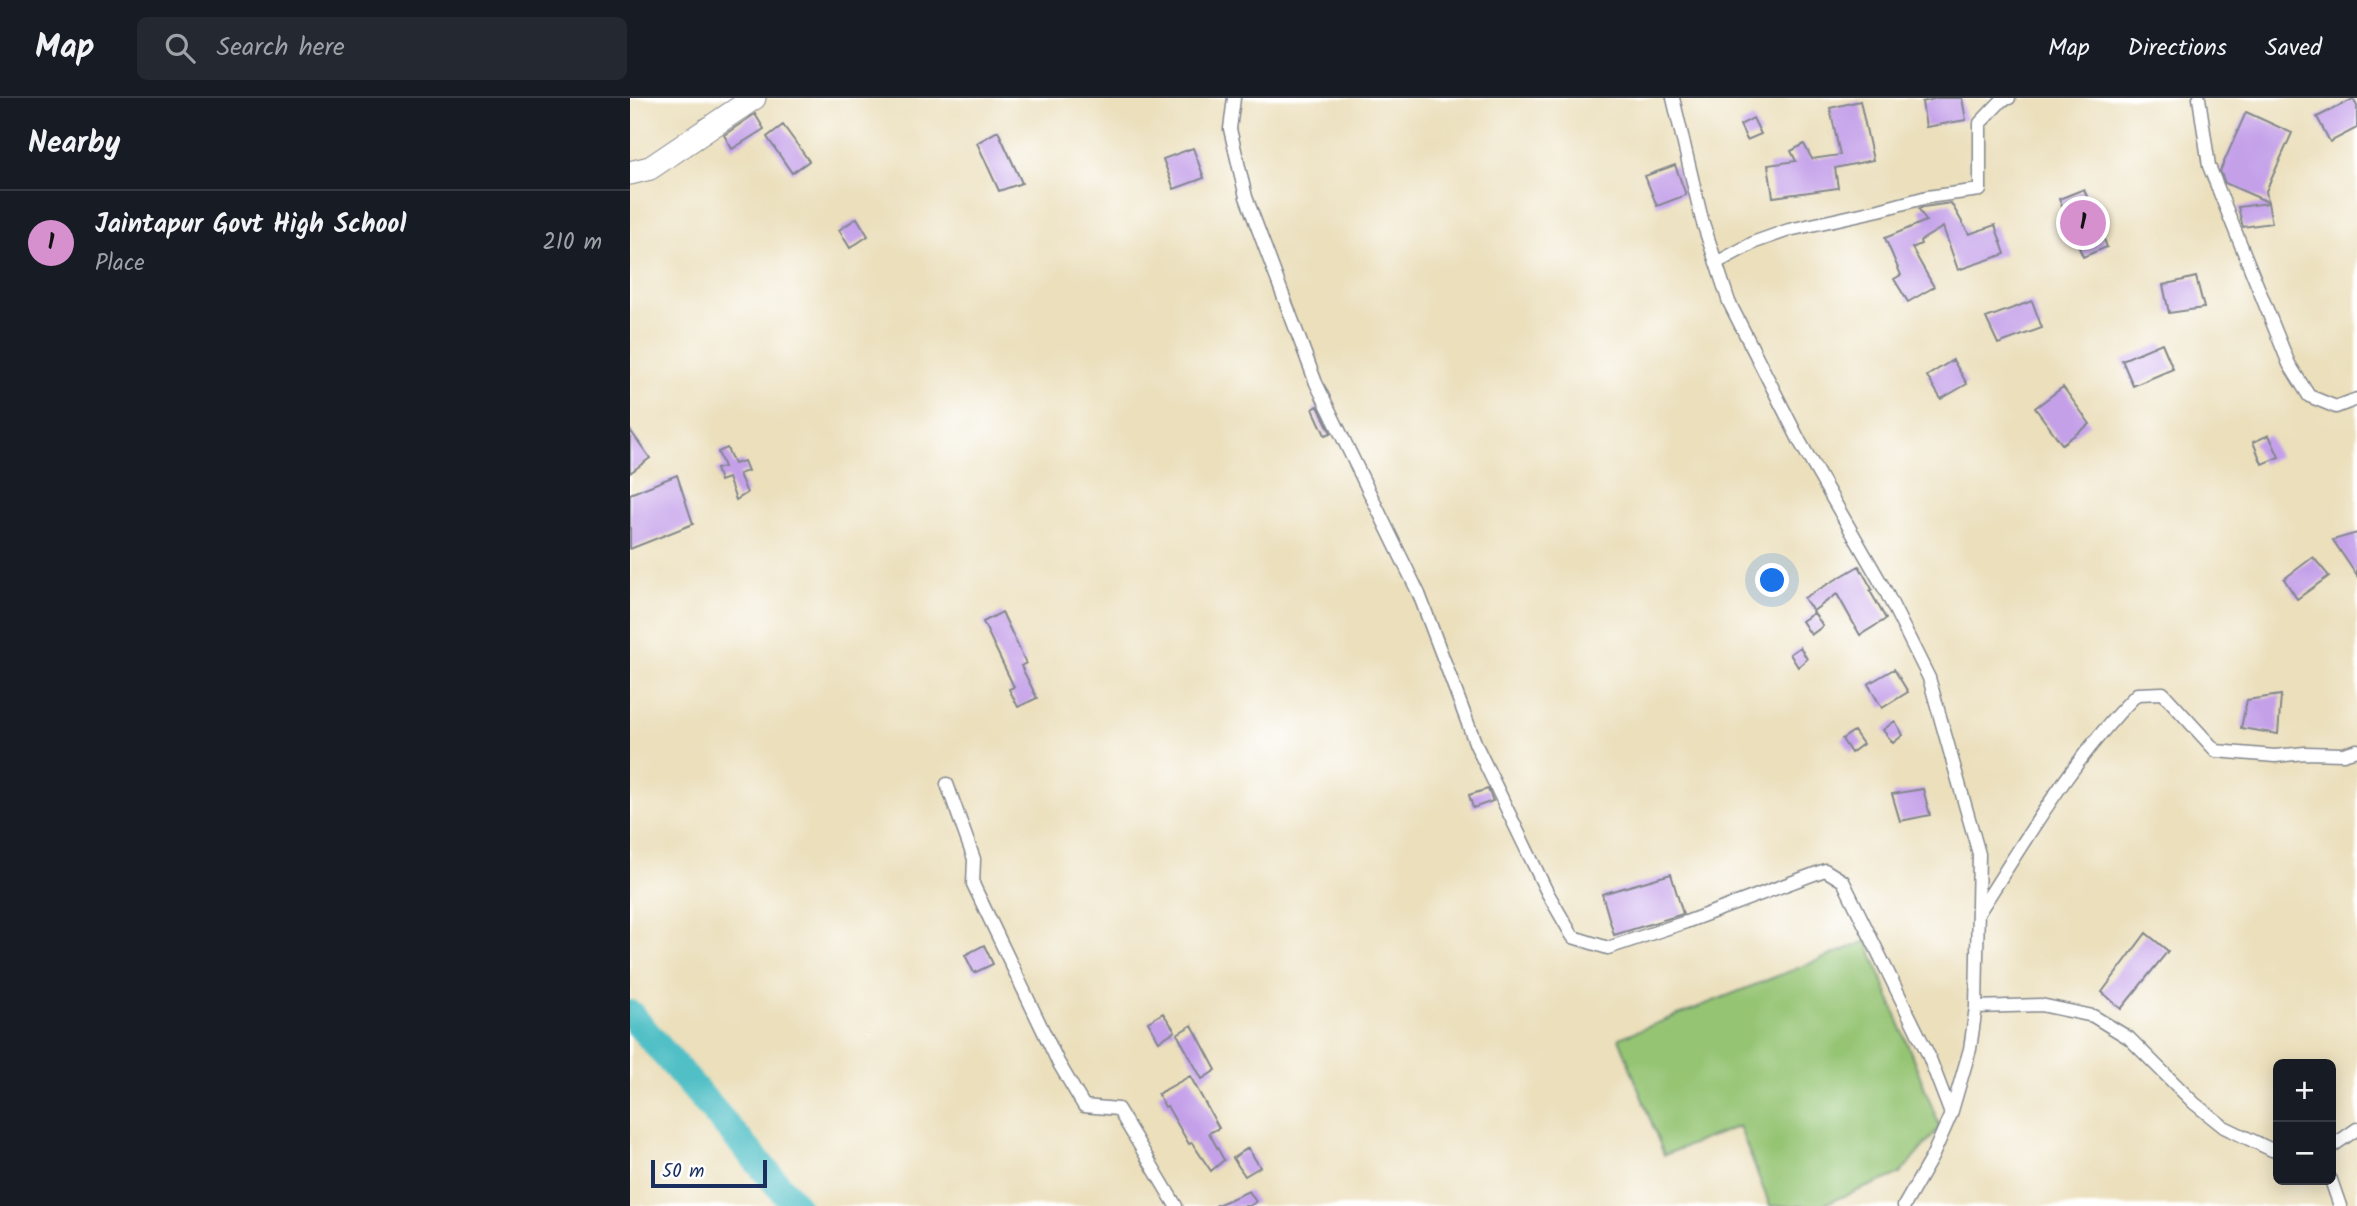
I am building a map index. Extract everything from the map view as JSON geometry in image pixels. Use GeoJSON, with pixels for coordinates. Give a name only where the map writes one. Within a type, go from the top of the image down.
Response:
{"type":"FeatureCollection","features":[{"type":"Feature","properties":{"kind":"highway"},"geometry":{"type":"LineString","coordinates":[[630,173],[650,168],[754,98]]}},
{"type":"Feature","properties":{"kind":"street"},"geometry":{"type":"LineString","coordinates":[[1234,98],[1230,129],[1246,197],[1316,383],[1419,594],[1476,745],[1547,892],[1573,937],[1608,948],[1720,910],[1825,870],[1843,881],[1928,1054],[1951,1114]]}},
{"type":"Feature","properties":{"kind":"street"},"geometry":{"type":"LineString","coordinates":[[1673,98],[1702,220],[1729,302],[1800,442],[1885,590],[1929,678],[1979,854],[1976,1006],[1970,1049],[1951,1114],[1932,1157],[1904,1206]]}},
{"type":"Feature","properties":{"kind":"street"},"geometry":{"type":"LineString","coordinates":[[1716,263],[1755,243],[1789,230],[1927,197],[1980,190],[1980,123],[2002,100],[2009,98]]}},
{"type":"Feature","properties":{"kind":"street"},"geometry":{"type":"LineString","coordinates":[[2199,98],[2209,166],[2289,364],[2309,396],[2336,407],[2357,400]]}},
{"type":"Feature","properties":{"kind":"street"},"geometry":{"type":"LineString","coordinates":[[1978,912],[2069,772],[2137,694],[2163,693],[2216,751],[2276,756],[2305,752],[2343,754],[2357,750]]}},
{"type":"Feature","properties":{"kind":"street"},"geometry":{"type":"LineString","coordinates":[[947,784],[974,859],[973,884],[1058,1062],[1084,1106],[1118,1109],[1176,1206]]}},
{"type":"Feature","properties":{"kind":"street"},"geometry":{"type":"LineString","coordinates":[[1976,1006],[2041,1005],[2093,1016],[2129,1038],[2194,1103],[2224,1127],[2273,1150]]}},
{"type":"Feature","properties":{"kind":"street"},"geometry":{"type":"LineString","coordinates":[[2336,1144],[2357,1129]]}},
{"type":"Feature","properties":{"kind":"street"},"geometry":{"type":"LineString","coordinates":[[2333,1185],[2340,1206]]}},
{"type":"Feature","properties":{"kind":"green space"},"geometry":{"type":"Polygon","coordinates":[[[1867,941],[1940,1127],[1900,1174],[1819,1206],[1770,1206],[1739,1126],[1664,1155],[1619,1038],[1867,941]]]}},
{"type":"Feature","properties":{"kind":"building"},"geometry":{"type":"Polygon","coordinates":[[[1938,98],[1962,98],[1966,120],[1926,127],[1922,102],[1938,98]]]}},
{"type":"Feature","properties":{"kind":"building"},"geometry":{"type":"Polygon","coordinates":[[[2353,99],[2357,106],[2357,128],[2330,142],[2317,117],[2353,99]]]}},
{"type":"Feature","properties":{"kind":"building"},"geometry":{"type":"Polygon","coordinates":[[[1860,101],[1873,160],[1835,168],[1838,188],[1773,197],[1768,165],[1796,161],[1791,151],[1804,144],[1812,159],[1840,155],[1830,108],[1860,101]]]}},
{"type":"Feature","properties":{"kind":"building"},"geometry":{"type":"Polygon","coordinates":[[[2246,112],[2292,133],[2266,191],[2268,202],[2225,183],[2220,171],[2246,112]]]}},
{"type":"Feature","properties":{"kind":"building"},"geometry":{"type":"Polygon","coordinates":[[[755,114],[764,129],[732,149],[724,135],[755,114]]]}},
{"type":"Feature","properties":{"kind":"building"},"geometry":{"type":"Polygon","coordinates":[[[1753,118],[1761,134],[1747,140],[1740,125],[1753,118]]]}},
{"type":"Feature","properties":{"kind":"building"},"geometry":{"type":"Polygon","coordinates":[[[783,125],[809,161],[792,173],[767,137],[783,125]]]}},
{"type":"Feature","properties":{"kind":"building"},"geometry":{"type":"Polygon","coordinates":[[[998,131],[1022,183],[999,191],[977,143],[998,131]]]}},
{"type":"Feature","properties":{"kind":"building"},"geometry":{"type":"Polygon","coordinates":[[[1193,148],[1204,178],[1174,189],[1163,159],[1193,148]]]}},
{"type":"Feature","properties":{"kind":"building"},"geometry":{"type":"Polygon","coordinates":[[[1675,165],[1686,195],[1657,206],[1645,176],[1675,165]]]}},
{"type":"Feature","properties":{"kind":"building"},"geometry":{"type":"Polygon","coordinates":[[[2084,189],[2107,247],[2083,257],[2059,199],[2084,189]]]}},
{"type":"Feature","properties":{"kind":"building"},"geometry":{"type":"Polygon","coordinates":[[[1951,203],[1969,234],[1995,225],[2005,254],[1958,270],[1943,227],[1912,248],[1934,287],[1908,302],[1894,279],[1901,275],[1885,238],[1926,221],[1919,209],[1951,203]]]}},
{"type":"Feature","properties":{"kind":"building"},"geometry":{"type":"Polygon","coordinates":[[[2268,203],[2272,223],[2243,227],[2238,207],[2268,203]]]}},
{"type":"Feature","properties":{"kind":"building"},"geometry":{"type":"Polygon","coordinates":[[[857,218],[868,236],[850,248],[839,230],[857,218]]]}},
{"type":"Feature","properties":{"kind":"building"},"geometry":{"type":"Polygon","coordinates":[[[2196,277],[2204,308],[2169,313],[2163,285],[2196,277]]]}},
{"type":"Feature","properties":{"kind":"building"},"geometry":{"type":"Polygon","coordinates":[[[2032,301],[2042,328],[1998,344],[1986,318],[2032,301]]]}},
{"type":"Feature","properties":{"kind":"building"},"geometry":{"type":"Polygon","coordinates":[[[2162,343],[2173,369],[2133,386],[2122,360],[2162,343]]]}},
{"type":"Feature","properties":{"kind":"building"},"geometry":{"type":"Polygon","coordinates":[[[1953,360],[1967,384],[1941,399],[1927,376],[1953,360]]]}},
{"type":"Feature","properties":{"kind":"building"},"geometry":{"type":"Polygon","coordinates":[[[2063,387],[2090,424],[2062,444],[2035,408],[2063,387]]]}},
{"type":"Feature","properties":{"kind":"building"},"geometry":{"type":"Polygon","coordinates":[[[1318,406],[1331,433],[1325,435],[1313,409],[1318,406]]]}},
{"type":"Feature","properties":{"kind":"building"},"geometry":{"type":"Polygon","coordinates":[[[630,430],[650,458],[630,473],[630,430]]]}},
{"type":"Feature","properties":{"kind":"building"},"geometry":{"type":"Polygon","coordinates":[[[2269,435],[2279,457],[2262,464],[2253,442],[2269,435]]]}},
{"type":"Feature","properties":{"kind":"building"},"geometry":{"type":"Polygon","coordinates":[[[727,448],[734,464],[744,461],[748,471],[739,474],[747,493],[736,500],[728,478],[720,481],[716,469],[724,467],[718,452],[727,448]]]}},
{"type":"Feature","properties":{"kind":"building"},"geometry":{"type":"Polygon","coordinates":[[[677,475],[693,524],[630,549],[630,494],[677,475]]]}},
{"type":"Feature","properties":{"kind":"building"},"geometry":{"type":"Polygon","coordinates":[[[2357,533],[2357,576],[2333,540],[2357,533]]]}},
{"type":"Feature","properties":{"kind":"building"},"geometry":{"type":"Polygon","coordinates":[[[2313,557],[2329,576],[2297,599],[2284,579],[2313,557]]]}},
{"type":"Feature","properties":{"kind":"building"},"geometry":{"type":"Polygon","coordinates":[[[1859,566],[1886,619],[1860,635],[1837,594],[1813,611],[1804,598],[1859,566]]]}},
{"type":"Feature","properties":{"kind":"building"},"geometry":{"type":"Polygon","coordinates":[[[1002,612],[1026,663],[1021,666],[1037,698],[1018,707],[1009,689],[1014,687],[983,622],[1002,612]]]}},
{"type":"Feature","properties":{"kind":"building"},"geometry":{"type":"Polygon","coordinates":[[[1814,613],[1823,626],[1811,635],[1802,621],[1814,613]]]}},
{"type":"Feature","properties":{"kind":"building"},"geometry":{"type":"Polygon","coordinates":[[[1800,647],[1807,659],[1798,667],[1790,654],[1800,647]]]}},
{"type":"Feature","properties":{"kind":"building"},"geometry":{"type":"Polygon","coordinates":[[[1894,669],[1908,692],[1882,708],[1868,684],[1894,669]]]}},
{"type":"Feature","properties":{"kind":"building"},"geometry":{"type":"Polygon","coordinates":[[[2281,695],[2278,734],[2241,728],[2247,700],[2281,695]]]}},
{"type":"Feature","properties":{"kind":"building"},"geometry":{"type":"Polygon","coordinates":[[[1895,721],[1903,735],[1893,743],[1883,730],[1895,721]]]}},
{"type":"Feature","properties":{"kind":"building"},"geometry":{"type":"Polygon","coordinates":[[[1854,731],[1863,744],[1851,753],[1842,739],[1854,731]]]}},
{"type":"Feature","properties":{"kind":"building"},"geometry":{"type":"Polygon","coordinates":[[[1488,789],[1493,801],[1473,808],[1469,795],[1488,789]]]}},
{"type":"Feature","properties":{"kind":"building"},"geometry":{"type":"Polygon","coordinates":[[[1923,789],[1930,815],[1900,821],[1892,794],[1923,789]]]}},
{"type":"Feature","properties":{"kind":"building"},"geometry":{"type":"Polygon","coordinates":[[[1671,874],[1683,914],[1614,935],[1602,894],[1671,874]]]}},
{"type":"Feature","properties":{"kind":"building"},"geometry":{"type":"Polygon","coordinates":[[[2146,933],[2168,951],[2121,1009],[2102,992],[2146,933]]]}},
{"type":"Feature","properties":{"kind":"building"},"geometry":{"type":"Polygon","coordinates":[[[984,945],[993,964],[974,973],[965,955],[984,945]]]}},
{"type":"Feature","properties":{"kind":"building"},"geometry":{"type":"Polygon","coordinates":[[[1163,1013],[1175,1031],[1159,1041],[1148,1022],[1163,1013]]]}},
{"type":"Feature","properties":{"kind":"building"},"geometry":{"type":"Polygon","coordinates":[[[1192,1025],[1216,1070],[1202,1079],[1177,1034],[1192,1025]]]}},
{"type":"Feature","properties":{"kind":"building"},"geometry":{"type":"Polygon","coordinates":[[[1190,1076],[1219,1128],[1209,1133],[1224,1160],[1211,1171],[1192,1143],[1189,1144],[1158,1094],[1190,1076]]]}},
{"type":"Feature","properties":{"kind":"building"},"geometry":{"type":"Polygon","coordinates":[[[1248,1148],[1260,1167],[1245,1176],[1233,1158],[1248,1148]]]}},
{"type":"Feature","properties":{"kind":"building"},"geometry":{"type":"Polygon","coordinates":[[[1249,1191],[1256,1202],[1249,1206],[1215,1206],[1249,1191]]]}},
{"type":"Feature","properties":{"kind":"waterway"},"geometry":{"type":"LineString","coordinates":[[630,1014],[796,1206]]}},
{"type":"Feature","properties":{"kind":"place","name":"Jaintapur Govt High School"},"geometry":{"type":"Point","coordinates":[2083,223]}}]}
